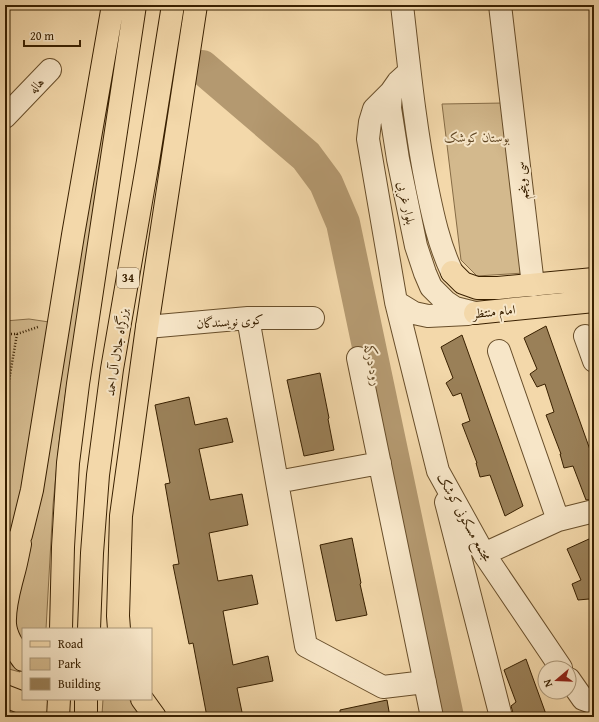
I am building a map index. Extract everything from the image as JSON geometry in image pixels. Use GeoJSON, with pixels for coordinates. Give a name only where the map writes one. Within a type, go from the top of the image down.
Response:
{"type":"FeatureCollection","features":[{"type":"Feature","properties":{"kind":"main road"},"geometry":{"type":"LineString","coordinates":[[22,659],[9,639],[5,624],[6,604],[32,490],[73,235],[113,5]]}},
{"type":"Feature","properties":{"kind":"main road"},"geometry":{"type":"LineString","coordinates":[[61,628],[63,547],[68,463],[78,384],[135,5]]}},
{"type":"Feature","properties":{"kind":"main road","name":"بزرگراه جلال آل احمد"},"geometry":{"type":"LineString","coordinates":[[89,628],[92,553],[98,475],[112,369],[148,161],[172,5]]}},
{"type":"Feature","properties":{"kind":"main road"},"geometry":{"type":"LineString","coordinates":[[119,628],[121,516],[147,327],[196,5]]}},
{"type":"Feature","properties":{"kind":"main road","name":"امام منتظر"},"geometry":{"type":"LineString","coordinates":[[452,272],[462,283],[477,288],[498,288],[594,279]]}},
{"type":"Feature","properties":{"kind":"main road","name":"امام منتظر"},"geometry":{"type":"LineString","coordinates":[[474,313],[594,301]]}},
{"type":"Feature","properties":{"kind":"main road"},"geometry":{"type":"LineString","coordinates":[[5,561],[21,535]]}},
{"type":"Feature","properties":{"kind":"main road"},"geometry":{"type":"LineString","coordinates":[[5,696],[59,717],[59,700]]}},
{"type":"Feature","properties":{"kind":"main road"},"geometry":{"type":"LineString","coordinates":[[86,700],[86,717]]}},
{"type":"Feature","properties":{"kind":"main road"},"geometry":{"type":"LineString","coordinates":[[143,700],[155,717]]}},
{"type":"Feature","properties":{"kind":"street","name":"بلوار غربی"},"geometry":{"type":"LineString","coordinates":[[402,5],[409,72],[419,142],[434,220],[446,259],[452,272]]}},
{"type":"Feature","properties":{"kind":"street","name":"سی وپنجم"},"geometry":{"type":"LineString","coordinates":[[500,5],[533,284]]}},
{"type":"Feature","properties":{"kind":"street","name":"هاله"},"geometry":{"type":"LineString","coordinates":[[5,117],[50,70]]}},
{"type":"Feature","properties":{"kind":"street"},"geometry":{"type":"LineString","coordinates":[[391,92],[398,82],[409,72]]}},
{"type":"Feature","properties":{"kind":"street","name":"بلوار غربی"},"geometry":{"type":"LineString","coordinates":[[391,92],[390,108],[398,159],[416,246],[425,273],[431,287],[446,302],[455,308],[474,313]]}},
{"type":"Feature","properties":{"kind":"street","name":"مجتمع مسکونی کوشک"},"geometry":{"type":"LineString","coordinates":[[391,92],[374,109],[370,122],[368,139],[396,302],[438,471],[484,554],[556,660]]}},
{"type":"Feature","properties":{"kind":"street","name":"امام منتظر"},"geometry":{"type":"LineString","coordinates":[[396,302],[414,313],[428,316],[474,313]]}},
{"type":"Feature","properties":{"kind":"street","name":"کوی نویسندگان"},"geometry":{"type":"LineString","coordinates":[[147,327],[248,318],[313,318]]}},
{"type":"Feature","properties":{"kind":"street"},"geometry":{"type":"LineString","coordinates":[[248,318],[306,646],[383,687],[425,682]]}},
{"type":"Feature","properties":{"kind":"street"},"geometry":{"type":"LineString","coordinates":[[585,336],[594,361]]}},
{"type":"Feature","properties":{"kind":"street"},"geometry":{"type":"LineString","coordinates":[[499,351],[558,520]]}},
{"type":"Feature","properties":{"kind":"street"},"geometry":{"type":"LineString","coordinates":[[358,358],[432,717]]}},
{"type":"Feature","properties":{"kind":"street"},"geometry":{"type":"LineString","coordinates":[[277,482],[380,464]]}},
{"type":"Feature","properties":{"kind":"street"},"geometry":{"type":"LineString","coordinates":[[438,471],[501,717]]}},
{"type":"Feature","properties":{"kind":"street"},"geometry":{"type":"LineString","coordinates":[[484,554],[558,520],[594,511]]}},
{"type":"Feature","properties":{"kind":"street"},"geometry":{"type":"LineString","coordinates":[[577,691],[582,699],[594,703]]}},
{"type":"Feature","properties":{"kind":"path"},"geometry":{"type":"LineString","coordinates":[[5,334],[18,334],[5,404]]}},
{"type":"Feature","properties":{"kind":"green space"},"geometry":{"type":"Polygon","coordinates":[[[119,5],[126,5],[59,443],[53,505],[46,628],[22,628],[22,650],[11,611],[119,5]]]}},
{"type":"Feature","properties":{"kind":"green space","name":"بوستان کوشک"},"geometry":{"type":"Polygon","coordinates":[[[504,103],[524,273],[477,276],[461,260],[442,104],[504,103]]]}},
{"type":"Feature","properties":{"kind":"green space"},"geometry":{"type":"Polygon","coordinates":[[[29,319],[49,322],[22,502],[5,551],[5,321],[29,319]]]}},
{"type":"Feature","properties":{"kind":"green space"},"geometry":{"type":"Polygon","coordinates":[[[5,646],[20,672],[5,668],[5,646]]]}},
{"type":"Feature","properties":{"kind":"green space"},"geometry":{"type":"Polygon","coordinates":[[[103,700],[130,700],[142,717],[106,717],[102,715],[103,700]]]}},
{"type":"Feature","properties":{"kind":"building"},"geometry":{"type":"Polygon","coordinates":[[[546,326],[594,461],[594,499],[586,500],[573,466],[564,468],[561,454],[546,415],[554,412],[545,384],[537,387],[530,374],[537,369],[524,338],[546,326]]]}},
{"type":"Feature","properties":{"kind":"building"},"geometry":{"type":"Polygon","coordinates":[[[462,335],[523,506],[505,516],[490,475],[480,477],[477,463],[462,424],[470,421],[461,393],[453,396],[446,383],[453,378],[441,347],[462,335]]]}},
{"type":"Feature","properties":{"kind":"building"},"geometry":{"type":"Polygon","coordinates":[[[320,373],[334,450],[304,456],[287,380],[320,373]]]}},
{"type":"Feature","properties":{"kind":"building"},"geometry":{"type":"Polygon","coordinates":[[[189,397],[195,425],[227,418],[233,442],[199,449],[210,500],[242,494],[248,525],[209,533],[218,581],[252,575],[258,604],[223,611],[233,665],[268,656],[273,681],[237,688],[243,717],[207,717],[193,643],[189,644],[173,565],[179,564],[165,484],[170,483],[155,405],[189,397]]]}},
{"type":"Feature","properties":{"kind":"building"},"geometry":{"type":"Polygon","coordinates":[[[352,538],[367,615],[336,621],[320,545],[352,538]]]}},
{"type":"Feature","properties":{"kind":"building"},"geometry":{"type":"Polygon","coordinates":[[[589,539],[594,553],[594,611],[589,599],[578,600],[572,584],[581,580],[567,549],[589,539]]]}},
{"type":"Feature","properties":{"kind":"building"},"geometry":{"type":"Polygon","coordinates":[[[526,659],[537,689],[537,700],[541,700],[547,717],[515,717],[511,706],[516,702],[504,670],[526,659]]]}},
{"type":"Feature","properties":{"kind":"building"},"geometry":{"type":"Polygon","coordinates":[[[387,700],[390,717],[340,717],[340,710],[387,700]]]}},
{"type":"Feature","properties":{"kind":"waterway","name":"رود درکه"},"geometry":{"type":"LineString","coordinates":[[202,67],[306,156],[326,183],[343,223],[447,717]]}}]}
